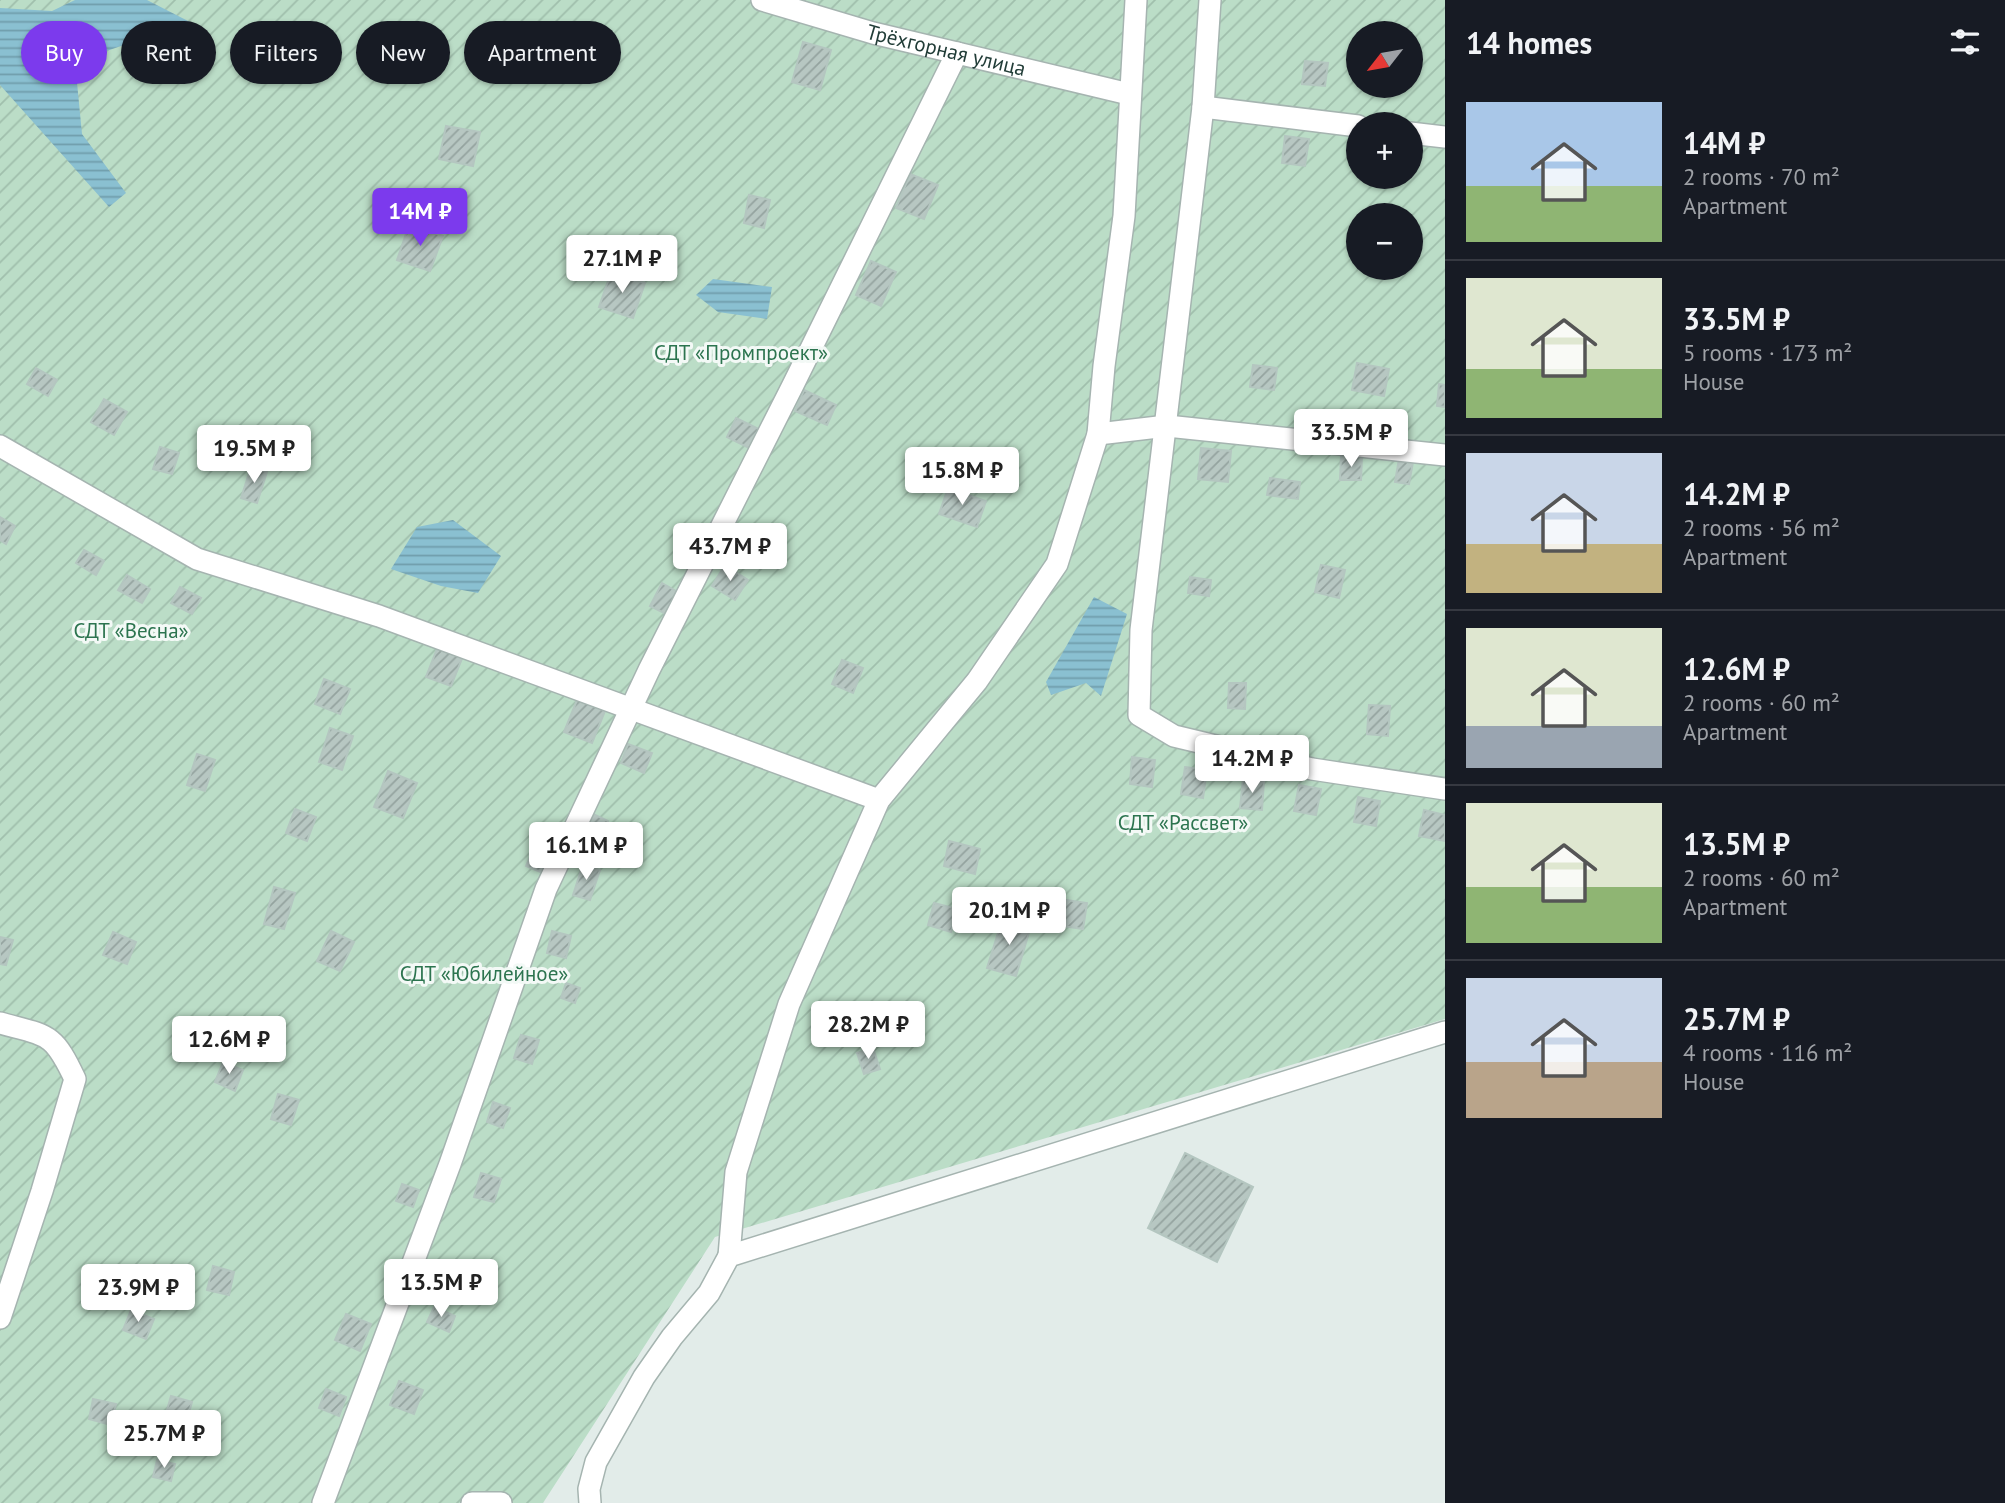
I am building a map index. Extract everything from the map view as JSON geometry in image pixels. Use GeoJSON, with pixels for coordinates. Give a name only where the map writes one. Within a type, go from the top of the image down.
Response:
{"type":"FeatureCollection","features":[{"type":"Feature","properties":{"kind":"lane","name":"Трёхгорная улица"},"geometry":{"type":"LineString","coordinates":[[762,0],[873,33],[1129,94]]}},
{"type":"Feature","properties":{"kind":"lane"},"geometry":{"type":"LineString","coordinates":[[590,1503],[589,1489],[596,1462],[630,1402],[672,1337],[709,1293],[729,1256],[736,1171],[789,1004],[879,800],[977,681],[1057,565],[1098,434],[1124,216],[1136,0]]}},
{"type":"Feature","properties":{"kind":"lane"},"geometry":{"type":"LineString","coordinates":[[1210,0],[1203,107],[1142,630],[1139,715],[1174,736],[1312,769],[1445,789]]}},
{"type":"Feature","properties":{"kind":"lane"},"geometry":{"type":"LineString","coordinates":[[323,1503],[450,1164],[546,889],[630,710],[957,53]]}},
{"type":"Feature","properties":{"kind":"lane"},"geometry":{"type":"LineString","coordinates":[[1203,107],[1346,125]]}},
{"type":"Feature","properties":{"kind":"lane"},"geometry":{"type":"LineString","coordinates":[[1423,134],[1445,137]]}},
{"type":"Feature","properties":{"kind":"lane"},"geometry":{"type":"LineString","coordinates":[[1098,434],[1167,426],[1445,455]]}},
{"type":"Feature","properties":{"kind":"lane"},"geometry":{"type":"LineString","coordinates":[[0,446],[197,559],[379,617],[879,800]]}},
{"type":"Feature","properties":{"kind":"lane"},"geometry":{"type":"LineString","coordinates":[[0,1023],[45,1035],[61,1050],[75,1079],[43,1191],[0,1318]]}},
{"type":"Feature","properties":{"kind":"lane"},"geometry":{"type":"LineString","coordinates":[[729,1256],[1445,1032]]}},
{"type":"Feature","properties":{"kind":"lane"},"geometry":{"type":"LineString","coordinates":[[472,1503],[501,1503]]}},
{"type":"Feature","properties":{"kind":"green space"},"geometry":{"type":"Polygon","coordinates":[[[0,0],[1445,0],[1445,1019],[715,1237],[543,1503],[0,1503],[0,0]]]}},
{"type":"Feature","properties":{"kind":"water"},"geometry":{"type":"Polygon","coordinates":[[[75,0],[147,0],[188,21],[121,21],[121,46],[107,51],[107,21],[21,21],[21,84],[77,84],[82,134],[126,193],[109,207],[0,85],[0,8],[52,11],[75,0]]]}},
{"type":"Feature","properties":{"kind":"water"},"geometry":{"type":"Polygon","coordinates":[[[713,279],[772,287],[767,319],[718,312],[696,295],[713,279]]]}},
{"type":"Feature","properties":{"kind":"water"},"geometry":{"type":"Polygon","coordinates":[[[453,520],[501,556],[478,593],[441,586],[391,569],[417,527],[453,520]]]}},
{"type":"Feature","properties":{"kind":"water"},"geometry":{"type":"Polygon","coordinates":[[[1094,597],[1127,614],[1101,696],[1086,683],[1051,695],[1046,682],[1094,597]]]}},
{"type":"Feature","properties":{"kind":"building"},"geometry":{"type":"Polygon","coordinates":[[[803,42],[831,50],[820,90],[792,82],[803,42]]]}},
{"type":"Feature","properties":{"kind":"building"},"geometry":{"type":"Polygon","coordinates":[[[1305,61],[1328,63],[1325,86],[1302,84],[1305,61]]]}},
{"type":"Feature","properties":{"kind":"building"},"geometry":{"type":"Polygon","coordinates":[[[446,126],[480,132],[473,166],[439,159],[446,126]]]}},
{"type":"Feature","properties":{"kind":"building"},"geometry":{"type":"Polygon","coordinates":[[[1285,136],[1309,139],[1305,166],[1282,163],[1285,136]]]}},
{"type":"Feature","properties":{"kind":"building"},"geometry":{"type":"Polygon","coordinates":[[[910,174],[938,185],[924,219],[896,208],[910,174]]]}},
{"type":"Feature","properties":{"kind":"building"},"geometry":{"type":"Polygon","coordinates":[[[749,195],[770,200],[764,228],[744,223],[749,195]]]}},
{"type":"Feature","properties":{"kind":"building"},"geometry":{"type":"Polygon","coordinates":[[[409,225],[443,236],[430,271],[397,260],[409,225]]]}},
{"type":"Feature","properties":{"kind":"building"},"geometry":{"type":"Polygon","coordinates":[[[871,261],[896,272],[881,306],[856,295],[871,261]]]}},
{"type":"Feature","properties":{"kind":"building"},"geometry":{"type":"Polygon","coordinates":[[[611,272],[645,283],[633,318],[599,307],[611,272]]]}},
{"type":"Feature","properties":{"kind":"building"},"geometry":{"type":"Polygon","coordinates":[[[1357,363],[1389,369],[1384,396],[1352,390],[1357,363]]]}},
{"type":"Feature","properties":{"kind":"building"},"geometry":{"type":"Polygon","coordinates":[[[1253,365],[1277,368],[1274,390],[1250,387],[1253,365]]]}},
{"type":"Feature","properties":{"kind":"building"},"geometry":{"type":"Polygon","coordinates":[[[36,368],[57,380],[48,396],[27,384],[36,368]]]}},
{"type":"Feature","properties":{"kind":"building"},"geometry":{"type":"Polygon","coordinates":[[[1439,384],[1445,385],[1445,407],[1437,406],[1439,384]]]}},
{"type":"Feature","properties":{"kind":"building"},"geometry":{"type":"Polygon","coordinates":[[[804,390],[836,405],[827,425],[795,411],[804,390]]]}},
{"type":"Feature","properties":{"kind":"building"},"geometry":{"type":"Polygon","coordinates":[[[104,399],[127,412],[114,435],[91,422],[104,399]]]}},
{"type":"Feature","properties":{"kind":"building"},"geometry":{"type":"Polygon","coordinates":[[[736,418],[765,432],[755,451],[727,437],[736,418]]]}},
{"type":"Feature","properties":{"kind":"building"},"geometry":{"type":"Polygon","coordinates":[[[160,447],[179,453],[172,474],[153,469],[160,447]]]}},
{"type":"Feature","properties":{"kind":"building"},"geometry":{"type":"Polygon","coordinates":[[[1201,448],[1231,451],[1228,482],[1198,479],[1201,448]]]}},
{"type":"Feature","properties":{"kind":"building"},"geometry":{"type":"Polygon","coordinates":[[[1341,457],[1362,457],[1361,480],[1340,480],[1341,457]]]}},
{"type":"Feature","properties":{"kind":"building"},"geometry":{"type":"Polygon","coordinates":[[[1399,459],[1413,462],[1409,484],[1395,482],[1399,459]]]}},
{"type":"Feature","properties":{"kind":"building"},"geometry":{"type":"Polygon","coordinates":[[[251,467],[267,472],[257,503],[241,498],[251,467]]]}},
{"type":"Feature","properties":{"kind":"building"},"geometry":{"type":"Polygon","coordinates":[[[1270,478],[1300,482],[1298,499],[1267,495],[1270,478]]]}},
{"type":"Feature","properties":{"kind":"building"},"geometry":{"type":"Polygon","coordinates":[[[948,488],[986,501],[977,527],[939,514],[948,488]]]}},
{"type":"Feature","properties":{"kind":"building"},"geometry":{"type":"Polygon","coordinates":[[[0,517],[15,526],[6,544],[0,540],[0,517]]]}},
{"type":"Feature","properties":{"kind":"building"},"geometry":{"type":"Polygon","coordinates":[[[84,550],[104,561],[96,575],[76,563],[84,550]]]}},
{"type":"Feature","properties":{"kind":"building"},"geometry":{"type":"Polygon","coordinates":[[[725,565],[748,580],[735,600],[712,586],[725,565]]]}},
{"type":"Feature","properties":{"kind":"building"},"geometry":{"type":"Polygon","coordinates":[[[1321,565],[1345,570],[1339,598],[1315,592],[1321,565]]]}},
{"type":"Feature","properties":{"kind":"building"},"geometry":{"type":"Polygon","coordinates":[[[127,575],[150,589],[142,603],[118,590],[127,575]]]}},
{"type":"Feature","properties":{"kind":"building"},"geometry":{"type":"Polygon","coordinates":[[[1190,577],[1211,580],[1209,596],[1188,593],[1190,577]]]}},
{"type":"Feature","properties":{"kind":"building"},"geometry":{"type":"Polygon","coordinates":[[[662,583],[681,594],[670,616],[650,606],[662,583]]]}},
{"type":"Feature","properties":{"kind":"building"},"geometry":{"type":"Polygon","coordinates":[[[180,587],[201,598],[192,614],[171,603],[180,587]]]}},
{"type":"Feature","properties":{"kind":"building"},"geometry":{"type":"Polygon","coordinates":[[[440,641],[465,651],[451,686],[426,677],[440,641]]]}},
{"type":"Feature","properties":{"kind":"building"},"geometry":{"type":"Polygon","coordinates":[[[842,660],[863,668],[853,693],[832,684],[842,660]]]}},
{"type":"Feature","properties":{"kind":"building"},"geometry":{"type":"Polygon","coordinates":[[[324,679],[350,689],[340,714],[315,704],[324,679]]]}},
{"type":"Feature","properties":{"kind":"building"},"geometry":{"type":"Polygon","coordinates":[[[1229,683],[1246,683],[1245,709],[1228,708],[1229,683]]]}},
{"type":"Feature","properties":{"kind":"building"},"geometry":{"type":"Polygon","coordinates":[[[579,695],[607,706],[592,743],[564,732],[579,695]]]}},
{"type":"Feature","properties":{"kind":"building"},"geometry":{"type":"Polygon","coordinates":[[[1369,705],[1390,706],[1388,736],[1367,734],[1369,705]]]}},
{"type":"Feature","properties":{"kind":"building"},"geometry":{"type":"Polygon","coordinates":[[[330,728],[353,736],[342,770],[319,762],[330,728]]]}},
{"type":"Feature","properties":{"kind":"building"},"geometry":{"type":"Polygon","coordinates":[[[628,744],[652,753],[644,773],[621,763],[628,744]]]}},
{"type":"Feature","properties":{"kind":"building"},"geometry":{"type":"Polygon","coordinates":[[[197,754],[215,760],[205,791],[187,785],[197,754]]]}},
{"type":"Feature","properties":{"kind":"building"},"geometry":{"type":"Polygon","coordinates":[[[1132,757],[1155,760],[1152,787],[1130,784],[1132,757]]]}},
{"type":"Feature","properties":{"kind":"building"},"geometry":{"type":"Polygon","coordinates":[[[1185,767],[1207,770],[1203,798],[1181,794],[1185,767]]]}},
{"type":"Feature","properties":{"kind":"building"},"geometry":{"type":"Polygon","coordinates":[[[388,771],[417,783],[403,818],[374,807],[388,771]]]}},
{"type":"Feature","properties":{"kind":"building"},"geometry":{"type":"Polygon","coordinates":[[[1243,779],[1264,781],[1262,810],[1240,808],[1243,779]]]}},
{"type":"Feature","properties":{"kind":"building"},"geometry":{"type":"Polygon","coordinates":[[[1299,785],[1321,789],[1316,815],[1294,811],[1299,785]]]}},
{"type":"Feature","properties":{"kind":"building"},"geometry":{"type":"Polygon","coordinates":[[[1358,797],[1380,801],[1376,826],[1354,822],[1358,797]]]}},
{"type":"Feature","properties":{"kind":"building"},"geometry":{"type":"Polygon","coordinates":[[[295,809],[316,817],[307,841],[286,833],[295,809]]]}},
{"type":"Feature","properties":{"kind":"building"},"geometry":{"type":"Polygon","coordinates":[[[1424,810],[1445,815],[1445,841],[1419,836],[1424,810]]]}},
{"type":"Feature","properties":{"kind":"building"},"geometry":{"type":"Polygon","coordinates":[[[591,813],[608,821],[601,838],[584,831],[591,813]]]}},
{"type":"Feature","properties":{"kind":"building"},"geometry":{"type":"Polygon","coordinates":[[[949,841],[980,849],[975,874],[944,866],[949,841]]]}},
{"type":"Feature","properties":{"kind":"building"},"geometry":{"type":"Polygon","coordinates":[[[534,848],[553,856],[545,874],[526,866],[534,848]]]}},
{"type":"Feature","properties":{"kind":"building"},"geometry":{"type":"Polygon","coordinates":[[[583,864],[600,870],[590,900],[573,895],[583,864]]]}},
{"type":"Feature","properties":{"kind":"building"},"geometry":{"type":"Polygon","coordinates":[[[274,887],[295,893],[284,929],[264,924],[274,887]]]}},
{"type":"Feature","properties":{"kind":"building"},"geometry":{"type":"Polygon","coordinates":[[[1060,899],[1087,903],[1083,929],[1056,925],[1060,899]]]}},
{"type":"Feature","properties":{"kind":"building"},"geometry":{"type":"Polygon","coordinates":[[[934,903],[957,909],[951,932],[928,925],[934,903]]]}},
{"type":"Feature","properties":{"kind":"building"},"geometry":{"type":"Polygon","coordinates":[[[1003,917],[1031,926],[1016,976],[987,968],[1003,917]]]}},
{"type":"Feature","properties":{"kind":"building"},"geometry":{"type":"Polygon","coordinates":[[[331,931],[354,942],[340,971],[317,961],[331,931]]]}},
{"type":"Feature","properties":{"kind":"building"},"geometry":{"type":"Polygon","coordinates":[[[552,931],[571,936],[566,958],[547,953],[552,931]]]}},
{"type":"Feature","properties":{"kind":"building"},"geometry":{"type":"Polygon","coordinates":[[[113,932],[136,942],[127,964],[103,955],[113,932]]]}},
{"type":"Feature","properties":{"kind":"building"},"geometry":{"type":"Polygon","coordinates":[[[0,937],[13,940],[6,965],[0,964],[0,937]]]}},
{"type":"Feature","properties":{"kind":"building"},"geometry":{"type":"Polygon","coordinates":[[[566,983],[580,988],[575,1003],[561,998],[566,983]]]}},
{"type":"Feature","properties":{"kind":"building"},"geometry":{"type":"Polygon","coordinates":[[[521,1035],[539,1040],[532,1064],[514,1058],[521,1035]]]}},
{"type":"Feature","properties":{"kind":"building"},"geometry":{"type":"Polygon","coordinates":[[[873,1048],[880,1069],[864,1074],[857,1053],[873,1048]]]}},
{"type":"Feature","properties":{"kind":"building"},"geometry":{"type":"Polygon","coordinates":[[[223,1062],[243,1070],[235,1091],[215,1082],[223,1062]]]}},
{"type":"Feature","properties":{"kind":"building"},"geometry":{"type":"Polygon","coordinates":[[[278,1094],[299,1100],[291,1125],[271,1119],[278,1094]]]}},
{"type":"Feature","properties":{"kind":"building"},"geometry":{"type":"Polygon","coordinates":[[[493,1102],[510,1108],[503,1128],[487,1122],[493,1102]]]}},
{"type":"Feature","properties":{"kind":"building"},"geometry":{"type":"Polygon","coordinates":[[[1185,1153],[1253,1187],[1217,1262],[1148,1228],[1185,1153]]]}},
{"type":"Feature","properties":{"kind":"building"},"geometry":{"type":"Polygon","coordinates":[[[481,1173],[501,1179],[494,1202],[474,1197],[481,1173]]]}},
{"type":"Feature","properties":{"kind":"building"},"geometry":{"type":"Polygon","coordinates":[[[402,1184],[419,1190],[413,1207],[396,1201],[402,1184]]]}},
{"type":"Feature","properties":{"kind":"building"},"geometry":{"type":"Polygon","coordinates":[[[213,1266],[234,1272],[229,1295],[207,1290],[213,1266]]]}},
{"type":"Feature","properties":{"kind":"building"},"geometry":{"type":"Polygon","coordinates":[[[434,1307],[455,1316],[449,1332],[427,1322],[434,1307]]]}},
{"type":"Feature","properties":{"kind":"building"},"geometry":{"type":"Polygon","coordinates":[[[131,1310],[154,1319],[146,1339],[123,1330],[131,1310]]]}},
{"type":"Feature","properties":{"kind":"building"},"geometry":{"type":"Polygon","coordinates":[[[346,1314],[371,1324],[360,1351],[335,1340],[346,1314]]]}},
{"type":"Feature","properties":{"kind":"building"},"geometry":{"type":"Polygon","coordinates":[[[399,1381],[423,1390],[414,1414],[390,1405],[399,1381]]]}},
{"type":"Feature","properties":{"kind":"building"},"geometry":{"type":"Polygon","coordinates":[[[326,1389],[346,1397],[339,1416],[319,1408],[326,1389]]]}},
{"type":"Feature","properties":{"kind":"building"},"geometry":{"type":"Polygon","coordinates":[[[171,1396],[192,1402],[186,1423],[165,1417],[171,1396]]]}},
{"type":"Feature","properties":{"kind":"building"},"geometry":{"type":"Polygon","coordinates":[[[93,1399],[116,1404],[111,1425],[89,1419],[93,1399]]]}},
{"type":"Feature","properties":{"kind":"building"},"geometry":{"type":"Polygon","coordinates":[[[157,1460],[175,1464],[171,1481],[153,1477],[157,1460]]]}},
{"type":"Feature","properties":{"kind":"park label","name":"СДТ «Промпроект»"},"geometry":{"type":"Point","coordinates":[741,353]}},
{"type":"Feature","properties":{"kind":"park label","name":"СДТ «Весна»"},"geometry":{"type":"Point","coordinates":[131,631]}},
{"type":"Feature","properties":{"kind":"park label","name":"СДТ «Рассвет»"},"geometry":{"type":"Point","coordinates":[1183,823]}},
{"type":"Feature","properties":{"kind":"park label","name":"СДТ «Юбилейное»"},"geometry":{"type":"Point","coordinates":[484,974]}}]}
